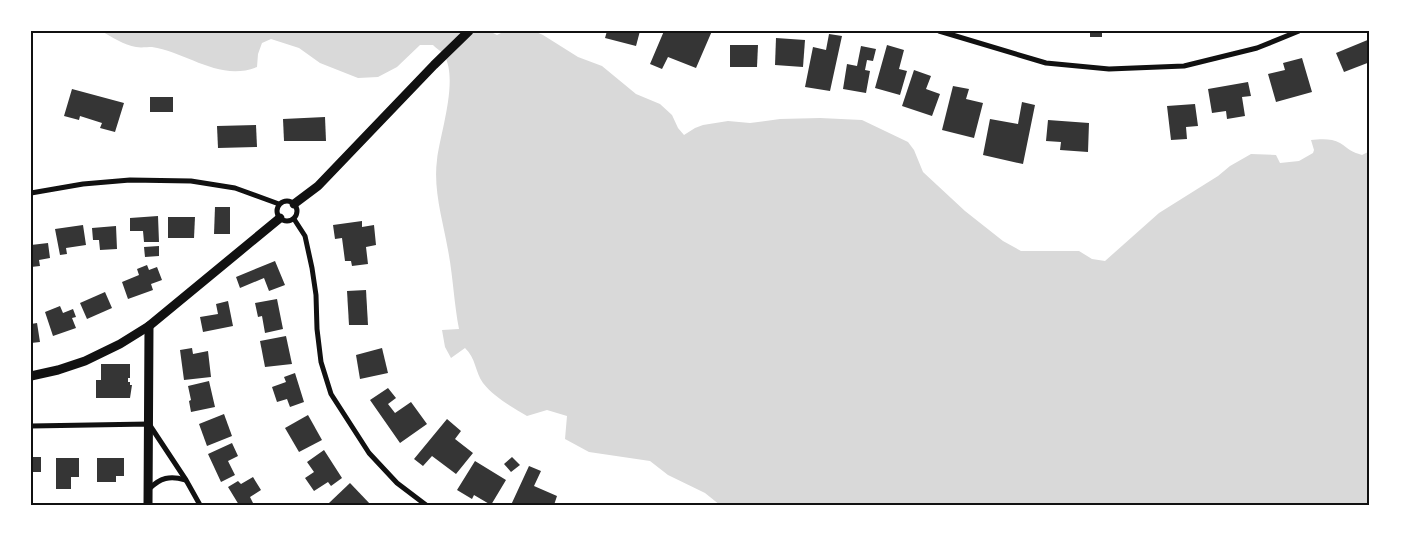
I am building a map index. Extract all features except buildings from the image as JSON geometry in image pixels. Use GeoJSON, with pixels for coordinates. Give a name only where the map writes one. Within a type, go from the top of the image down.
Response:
{"type":"FeatureCollection","features":[{"type":"Feature","properties":{"kind":"street"},"geometry":{"type":"LineString","coordinates":[[294,204],[318,186],[469,31]]}},
{"type":"Feature","properties":{"kind":"street"},"geometry":{"type":"LineString","coordinates":[[939,31],[1046,63],[1109,69],[1184,66],[1257,48],[1299,31]]}},
{"type":"Feature","properties":{"kind":"street"},"geometry":{"type":"LineString","coordinates":[[31,193],[83,184],[130,180],[191,181],[235,188],[279,204]]}},
{"type":"Feature","properties":{"kind":"street"},"geometry":{"type":"LineString","coordinates":[[285,201],[294,204],[297,213],[294,219],[288,221],[280,218],[276,210],[279,204],[285,201]]}},
{"type":"Feature","properties":{"kind":"street"},"geometry":{"type":"LineString","coordinates":[[31,376],[85,361],[120,344],[149,326],[280,218]]}},
{"type":"Feature","properties":{"kind":"street"},"geometry":{"type":"LineString","coordinates":[[294,219],[305,236],[312,268],[321,362],[331,394],[369,453],[397,483],[426,505]]}},
{"type":"Feature","properties":{"kind":"street"},"geometry":{"type":"LineString","coordinates":[[148,505],[149,326]]}},
{"type":"Feature","properties":{"kind":"street"},"geometry":{"type":"LineString","coordinates":[[31,426],[149,424]]}},
{"type":"Feature","properties":{"kind":"street"},"geometry":{"type":"LineString","coordinates":[[149,424],[200,505]]}},
{"type":"Feature","properties":{"kind":"street"},"geometry":{"type":"LineString","coordinates":[[148,489],[166,477],[186,480]]}},
{"type":"Feature","properties":{"kind":"shaded area"},"geometry":{"type":"Polygon","coordinates":[[[101,31],[489,31],[497,35],[505,31],[534,31],[578,57],[602,66],[636,94],[660,104],[672,115],[678,128],[684,135],[703,125],[728,121],[750,123],[780,119],[820,118],[862,120],[908,142],[914,150],[923,172],[965,211],[1003,241],[1021,251],[1079,251],[1092,259],[1105,261],[1159,213],[1251,154],[1276,155],[1280,163],[1299,161],[1313,153],[1311,140],[1322,139],[1337,141],[1362,155],[1370,151],[1370,505],[720,505],[705,493],[668,475],[650,461],[589,452],[565,439],[567,416],[547,410],[527,416],[487,388],[480,379],[471,356],[465,348],[451,358],[445,347],[442,330],[459,329],[450,260],[436,183],[437,160],[447,107],[450,78],[444,55],[433,45],[420,45],[397,67],[378,77],[358,78],[320,63],[299,48],[271,39],[262,43],[258,54],[257,67],[243,71],[229,71],[216,69],[165,50],[132,46],[101,31]]]}}]}
